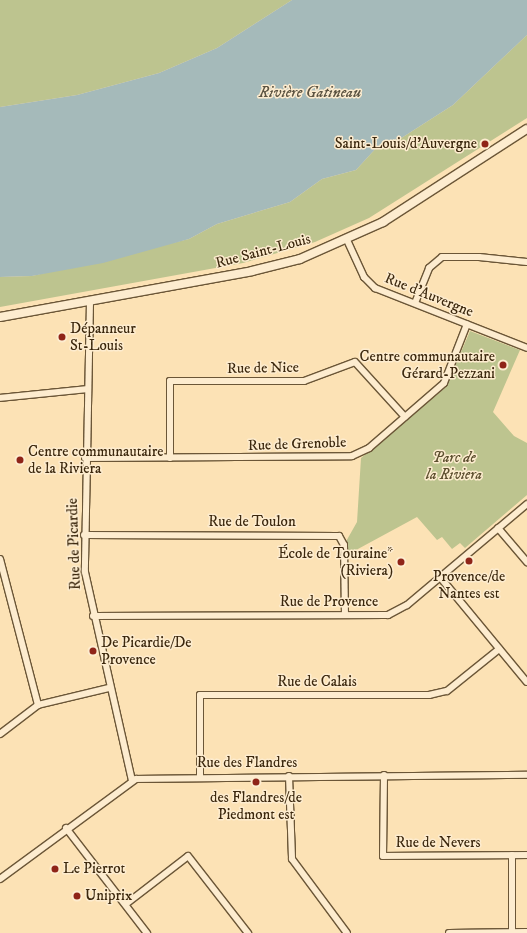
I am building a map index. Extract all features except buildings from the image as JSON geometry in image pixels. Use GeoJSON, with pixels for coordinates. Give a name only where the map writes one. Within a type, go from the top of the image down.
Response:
{"type":"FeatureCollection","features":[{"type":"Feature","properties":{"kind":"main road","name":"Rue Saint-Louis"},"geometry":{"type":"LineString","coordinates":[[0,317],[90,302],[265,268],[347,240],[398,213],[527,129]]}},
{"type":"Feature","properties":{"kind":"street","name":"Rue d'Auvergne"},"geometry":{"type":"LineString","coordinates":[[347,240],[367,282],[527,348]]}},
{"type":"Feature","properties":{"kind":"street"},"geometry":{"type":"LineString","coordinates":[[415,303],[429,268],[442,257],[486,257],[527,262]]}},
{"type":"Feature","properties":{"kind":"street","name":"Rue de Picardie"},"geometry":{"type":"LineString","coordinates":[[90,302],[85,458],[84,535],[86,581],[92,616],[132,780]]}},
{"type":"Feature","properties":{"kind":"street","name":"Rue de Grenoble"},"geometry":{"type":"LineString","coordinates":[[85,458],[352,456],[369,448],[444,383],[467,324]]}},
{"type":"Feature","properties":{"kind":"street","name":"Rue de Nice"},"geometry":{"type":"LineString","coordinates":[[170,458],[170,381],[304,381],[355,362],[362,366],[405,417]]}},
{"type":"Feature","properties":{"kind":"street"},"geometry":{"type":"LineString","coordinates":[[0,398],[88,389]]}},
{"type":"Feature","properties":{"kind":"street","name":"Rue de Provence"},"geometry":{"type":"LineString","coordinates":[[92,616],[344,615],[395,613],[527,504]]}},
{"type":"Feature","properties":{"kind":"street"},"geometry":{"type":"LineString","coordinates":[[498,528],[527,562]]}},
{"type":"Feature","properties":{"kind":"street","name":"Rue de Toulon"},"geometry":{"type":"LineString","coordinates":[[84,535],[339,536],[344,545],[344,615]]}},
{"type":"Feature","properties":{"kind":"street"},"geometry":{"type":"LineString","coordinates":[[0,558],[38,705]]}},
{"type":"Feature","properties":{"kind":"street"},"geometry":{"type":"LineString","coordinates":[[440,577],[527,682]]}},
{"type":"Feature","properties":{"kind":"street","name":"Rue de Calais"},"geometry":{"type":"LineString","coordinates":[[200,776],[200,695],[429,695],[447,690],[499,649]]}},
{"type":"Feature","properties":{"kind":"street"},"geometry":{"type":"LineString","coordinates":[[0,734],[38,705],[109,688]]}},
{"type":"Feature","properties":{"kind":"street","name":"Rue des Flandres"},"geometry":{"type":"LineString","coordinates":[[132,780],[200,776],[527,774]]}},
{"type":"Feature","properties":{"kind":"street","name":"Rue de Nevers"},"geometry":{"type":"LineString","coordinates":[[384,775],[383,856],[527,855]]}},
{"type":"Feature","properties":{"kind":"street"},"geometry":{"type":"LineString","coordinates":[[289,776],[292,859],[347,933]]}},
{"type":"Feature","properties":{"kind":"street"},"geometry":{"type":"LineString","coordinates":[[0,879],[132,780]]}},
{"type":"Feature","properties":{"kind":"street"},"geometry":{"type":"LineString","coordinates":[[66,828],[147,933]]}},
{"type":"Feature","properties":{"kind":"street"},"geometry":{"type":"LineString","coordinates":[[512,855],[512,932]]}},
{"type":"Feature","properties":{"kind":"street"},"geometry":{"type":"LineString","coordinates":[[126,904],[188,856],[248,933]]}},
{"type":"Feature","properties":{"kind":"street"},"geometry":{"type":"LineString","coordinates":[[449,933],[527,932]]}},
{"type":"Feature","properties":{"kind":"green space"},"geometry":{"type":"Polygon","coordinates":[[[0,0],[292,0],[217,48],[159,73],[77,95],[0,107],[0,0]]]}},
{"type":"Feature","properties":{"kind":"green space"},"geometry":{"type":"Polygon","coordinates":[[[527,35],[527,118],[369,218],[315,242],[243,263],[0,307],[0,277],[32,276],[189,239],[217,224],[290,202],[322,179],[356,170],[378,146],[403,137],[453,105],[527,35]]]}},
{"type":"Feature","properties":{"kind":"green space","name":"Parc de la Riviera"},"geometry":{"type":"Polygon","coordinates":[[[470,331],[520,350],[493,412],[514,436],[527,443],[527,495],[465,548],[460,543],[452,549],[442,537],[437,540],[417,517],[345,556],[344,545],[357,522],[361,458],[446,387],[470,331]]]}},
{"type":"Feature","properties":{"kind":"water","name":"Rivière Gatineau"},"geometry":{"type":"Polygon","coordinates":[[[292,0],[527,0],[527,35],[453,105],[403,137],[378,146],[356,170],[322,179],[290,202],[217,224],[189,239],[103,263],[32,276],[0,277],[0,107],[77,95],[159,73],[217,48],[292,0]]]}},
{"type":"Feature","properties":{"kind":"place","name":"Saint-Louis/d'Auvergne"},"geometry":{"type":"Point","coordinates":[485,144]}},
{"type":"Feature","properties":{"kind":"place","name":"Dépanneur St-Louis"},"geometry":{"type":"Point","coordinates":[62,337]}},
{"type":"Feature","properties":{"kind":"place","name":"Centre communautaire Gérard-Pezzani"},"geometry":{"type":"Point","coordinates":[503,365]}},
{"type":"Feature","properties":{"kind":"place","name":"Centre communautaire de la Riviera"},"geometry":{"type":"Point","coordinates":[20,460]}},
{"type":"Feature","properties":{"kind":"place","name":"Provence/de Nantes est"},"geometry":{"type":"Point","coordinates":[469,561]}},
{"type":"Feature","properties":{"kind":"place","name":"École de Touraine* (Riviera)"},"geometry":{"type":"Point","coordinates":[401,562]}},
{"type":"Feature","properties":{"kind":"place","name":"De Picardie/De Provence"},"geometry":{"type":"Point","coordinates":[93,651]}},
{"type":"Feature","properties":{"kind":"place","name":"des Flandres/de Piedmont est"},"geometry":{"type":"Point","coordinates":[256,782]}},
{"type":"Feature","properties":{"kind":"place","name":"Le Pierrot"},"geometry":{"type":"Point","coordinates":[55,869]}},
{"type":"Feature","properties":{"kind":"place","name":"Uniprix"},"geometry":{"type":"Point","coordinates":[77,896]}}]}
